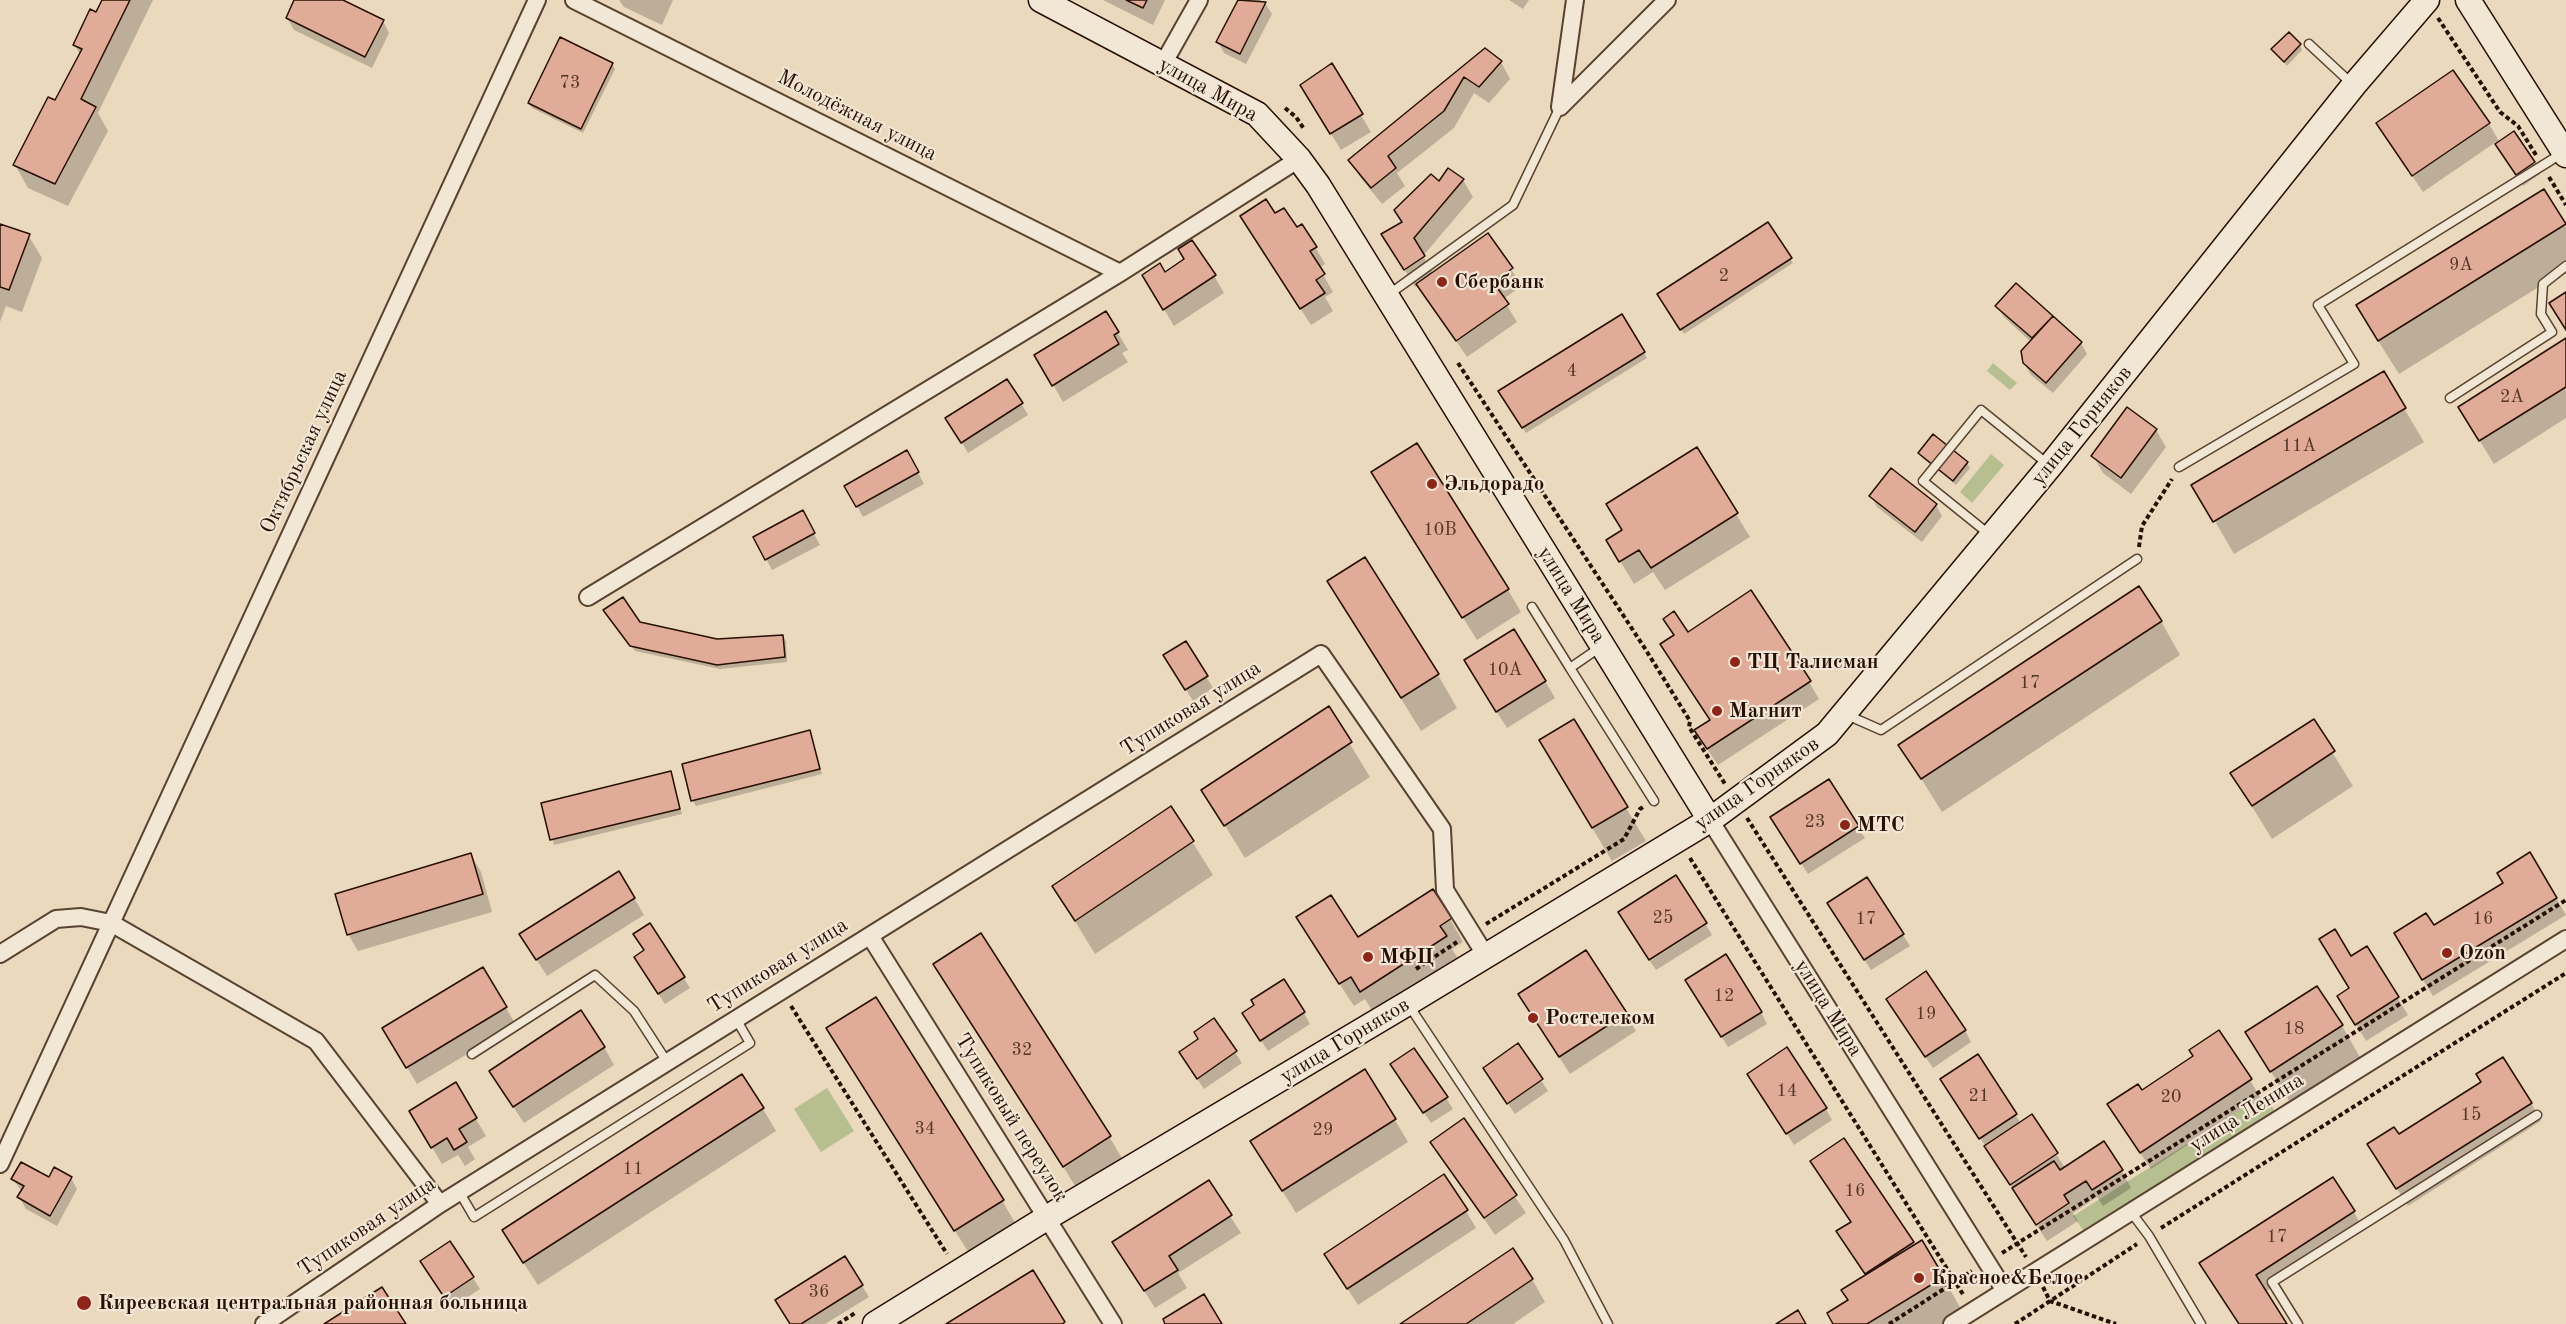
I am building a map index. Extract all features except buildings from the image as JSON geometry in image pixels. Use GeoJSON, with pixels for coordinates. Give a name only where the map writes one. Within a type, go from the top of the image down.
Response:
{"type":"FeatureCollection","features":[{"type":"Feature","properties":{"kind":"main road","name":"улица Мира"},"geometry":{"type":"LineString","coordinates":[[1041,0],[1257,114],[1299,159],[1318,185],[1710,819]]}},
{"type":"Feature","properties":{"kind":"main road"},"geometry":{"type":"LineString","coordinates":[[2468,0],[2565,153]]}},
{"type":"Feature","properties":{"kind":"main road","name":"улица Горняков"},"geometry":{"type":"LineString","coordinates":[[875,1324],[1048,1217],[1678,839],[1710,819],[1827,734],[2050,466],[2354,85],[2432,9]]}},
{"type":"Feature","properties":{"kind":"street","name":"Октябрьская улица"},"geometry":{"type":"LineString","coordinates":[[0,1164],[537,0]]}},
{"type":"Feature","properties":{"kind":"street","name":"Молодёжная улица"},"geometry":{"type":"LineString","coordinates":[[574,0],[1120,273]]}},
{"type":"Feature","properties":{"kind":"street"},"geometry":{"type":"LineString","coordinates":[[1163,64],[1199,0]]}},
{"type":"Feature","properties":{"kind":"street"},"geometry":{"type":"LineString","coordinates":[[1560,107],[1575,0]]}},
{"type":"Feature","properties":{"kind":"street"},"geometry":{"type":"LineString","coordinates":[[1560,107],[1666,0]]}},
{"type":"Feature","properties":{"kind":"street"},"geometry":{"type":"LineString","coordinates":[[588,597],[1120,273],[1299,159]]}},
{"type":"Feature","properties":{"kind":"street","name":"Тупиковая улица"},"geometry":{"type":"LineString","coordinates":[[264,1324],[440,1204],[1321,654],[1442,829],[1445,890],[1486,956]]}},
{"type":"Feature","properties":{"kind":"street","name":"улица Мира"},"geometry":{"type":"LineString","coordinates":[[1710,819],[2005,1291]]}},
{"type":"Feature","properties":{"kind":"street"},"geometry":{"type":"LineString","coordinates":[[0,954],[56,919],[81,917],[111,923],[316,1041],[440,1204]]}},
{"type":"Feature","properties":{"kind":"street","name":"Тупиковый переулок"},"geometry":{"type":"LineString","coordinates":[[870,936],[1113,1324]]}},
{"type":"Feature","properties":{"kind":"street","name":"улица Ленина"},"geometry":{"type":"LineString","coordinates":[[1952,1324],[2566,939]]}},
{"type":"Feature","properties":{"kind":"lane"},"geometry":{"type":"LineString","coordinates":[[2308,44],[2354,85]]}},
{"type":"Feature","properties":{"kind":"lane"},"geometry":{"type":"LineString","coordinates":[[1386,297],[1513,205],[1560,107]]}},
{"type":"Feature","properties":{"kind":"lane"},"geometry":{"type":"LineString","coordinates":[[2179,466],[2354,364],[2318,304],[2565,153]]}},
{"type":"Feature","properties":{"kind":"lane"},"geometry":{"type":"LineString","coordinates":[[2450,398],[2552,332],[2541,314],[2543,284],[2566,266]]}},
{"type":"Feature","properties":{"kind":"lane"},"geometry":{"type":"LineString","coordinates":[[1991,536],[1923,481],[1981,410],[2050,466]]}},
{"type":"Feature","properties":{"kind":"lane"},"geometry":{"type":"LineString","coordinates":[[1844,714],[1881,730],[2137,559]]}},
{"type":"Feature","properties":{"kind":"lane"},"geometry":{"type":"LineString","coordinates":[[1532,607],[1654,801]]}},
{"type":"Feature","properties":{"kind":"lane"},"geometry":{"type":"LineString","coordinates":[[1570,668],[1602,646]]}},
{"type":"Feature","properties":{"kind":"lane"},"geometry":{"type":"LineString","coordinates":[[472,1054],[595,975],[634,1011],[667,1062]]}},
{"type":"Feature","properties":{"kind":"lane"},"geometry":{"type":"LineString","coordinates":[[1408,1003],[1563,1240],[1608,1324]]}},
{"type":"Feature","properties":{"kind":"lane"},"geometry":{"type":"LineString","coordinates":[[460,1193],[474,1217],[720,1062],[750,1043],[736,1019]]}},
{"type":"Feature","properties":{"kind":"lane"},"geometry":{"type":"LineString","coordinates":[[2298,1324],[2272,1282],[2537,1115]]}},
{"type":"Feature","properties":{"kind":"lane"},"geometry":{"type":"LineString","coordinates":[[2131,1212],[2149,1236],[2201,1324]]}},
{"type":"Feature","properties":{"kind":"path"},"geometry":{"type":"LineString","coordinates":[[2432,9],[2500,112],[2518,126],[2566,205]]}},
{"type":"Feature","properties":{"kind":"path"},"geometry":{"type":"LineString","coordinates":[[2137,559],[2142,526],[2179,466]]}},
{"type":"Feature","properties":{"kind":"path"},"geometry":{"type":"LineString","coordinates":[[1678,839],[1954,1283]]}},
{"type":"Feature","properties":{"kind":"path"},"geometry":{"type":"LineString","coordinates":[[1889,1324],[2566,900]]}},
{"type":"Feature","properties":{"kind":"path"},"geometry":{"type":"LineString","coordinates":[[2015,1324],[2149,1236],[2566,973]]}},
{"type":"Feature","properties":{"kind":"path"},"geometry":{"type":"LineString","coordinates":[[781,991],[947,1254]]}},
{"type":"Feature","properties":{"kind":"path"},"geometry":{"type":"LineString","coordinates":[[2016,1244],[2035,1272],[2050,1301],[2116,1324]]}},
{"type":"Feature","properties":{"kind":"green space"},"geometry":{"type":"Polygon","coordinates":[[[1993,363],[2017,383],[2010,390],[1987,371],[1993,363]]]}},
{"type":"Feature","properties":{"kind":"green space"},"geometry":{"type":"Polygon","coordinates":[[[1991,454],[2004,465],[1972,503],[1960,492],[1991,454]]]}},
{"type":"Feature","properties":{"kind":"green space"},"geometry":{"type":"Polygon","coordinates":[[[827,1088],[854,1131],[821,1152],[794,1109],[827,1088]]]}},
{"type":"Feature","properties":{"kind":"green space"},"geometry":{"type":"Polygon","coordinates":[[[2264,1095],[2274,1110],[2268,1115],[2083,1230],[2073,1216],[2264,1095]]]}},
{"type":"Feature","properties":{"kind":"place","name":"Сбербанк"},"geometry":{"type":"Point","coordinates":[1442,282]}},
{"type":"Feature","properties":{"kind":"place","name":"Эльдорадо"},"geometry":{"type":"Point","coordinates":[1432,484]}},
{"type":"Feature","properties":{"kind":"place","name":"ТЦ Талисман"},"geometry":{"type":"Point","coordinates":[1735,662]}},
{"type":"Feature","properties":{"kind":"place","name":"Магнит"},"geometry":{"type":"Point","coordinates":[1717,711]}},
{"type":"Feature","properties":{"kind":"place","name":"МТС"},"geometry":{"type":"Point","coordinates":[1845,825]}},
{"type":"Feature","properties":{"kind":"place","name":"Ozon"},"geometry":{"type":"Point","coordinates":[2447,953]}},
{"type":"Feature","properties":{"kind":"place","name":"МФЦ"},"geometry":{"type":"Point","coordinates":[1368,957]}},
{"type":"Feature","properties":{"kind":"place","name":"Ростелеком"},"geometry":{"type":"Point","coordinates":[1533,1018]}},
{"type":"Feature","properties":{"kind":"place","name":"Красное&Белое"},"geometry":{"type":"Point","coordinates":[1919,1278]}},
{"type":"Feature","properties":{"kind":"place","name":"Киреевская центральная районная больница"},"geometry":{"type":"Point","coordinates":[84,1303]}}]}
